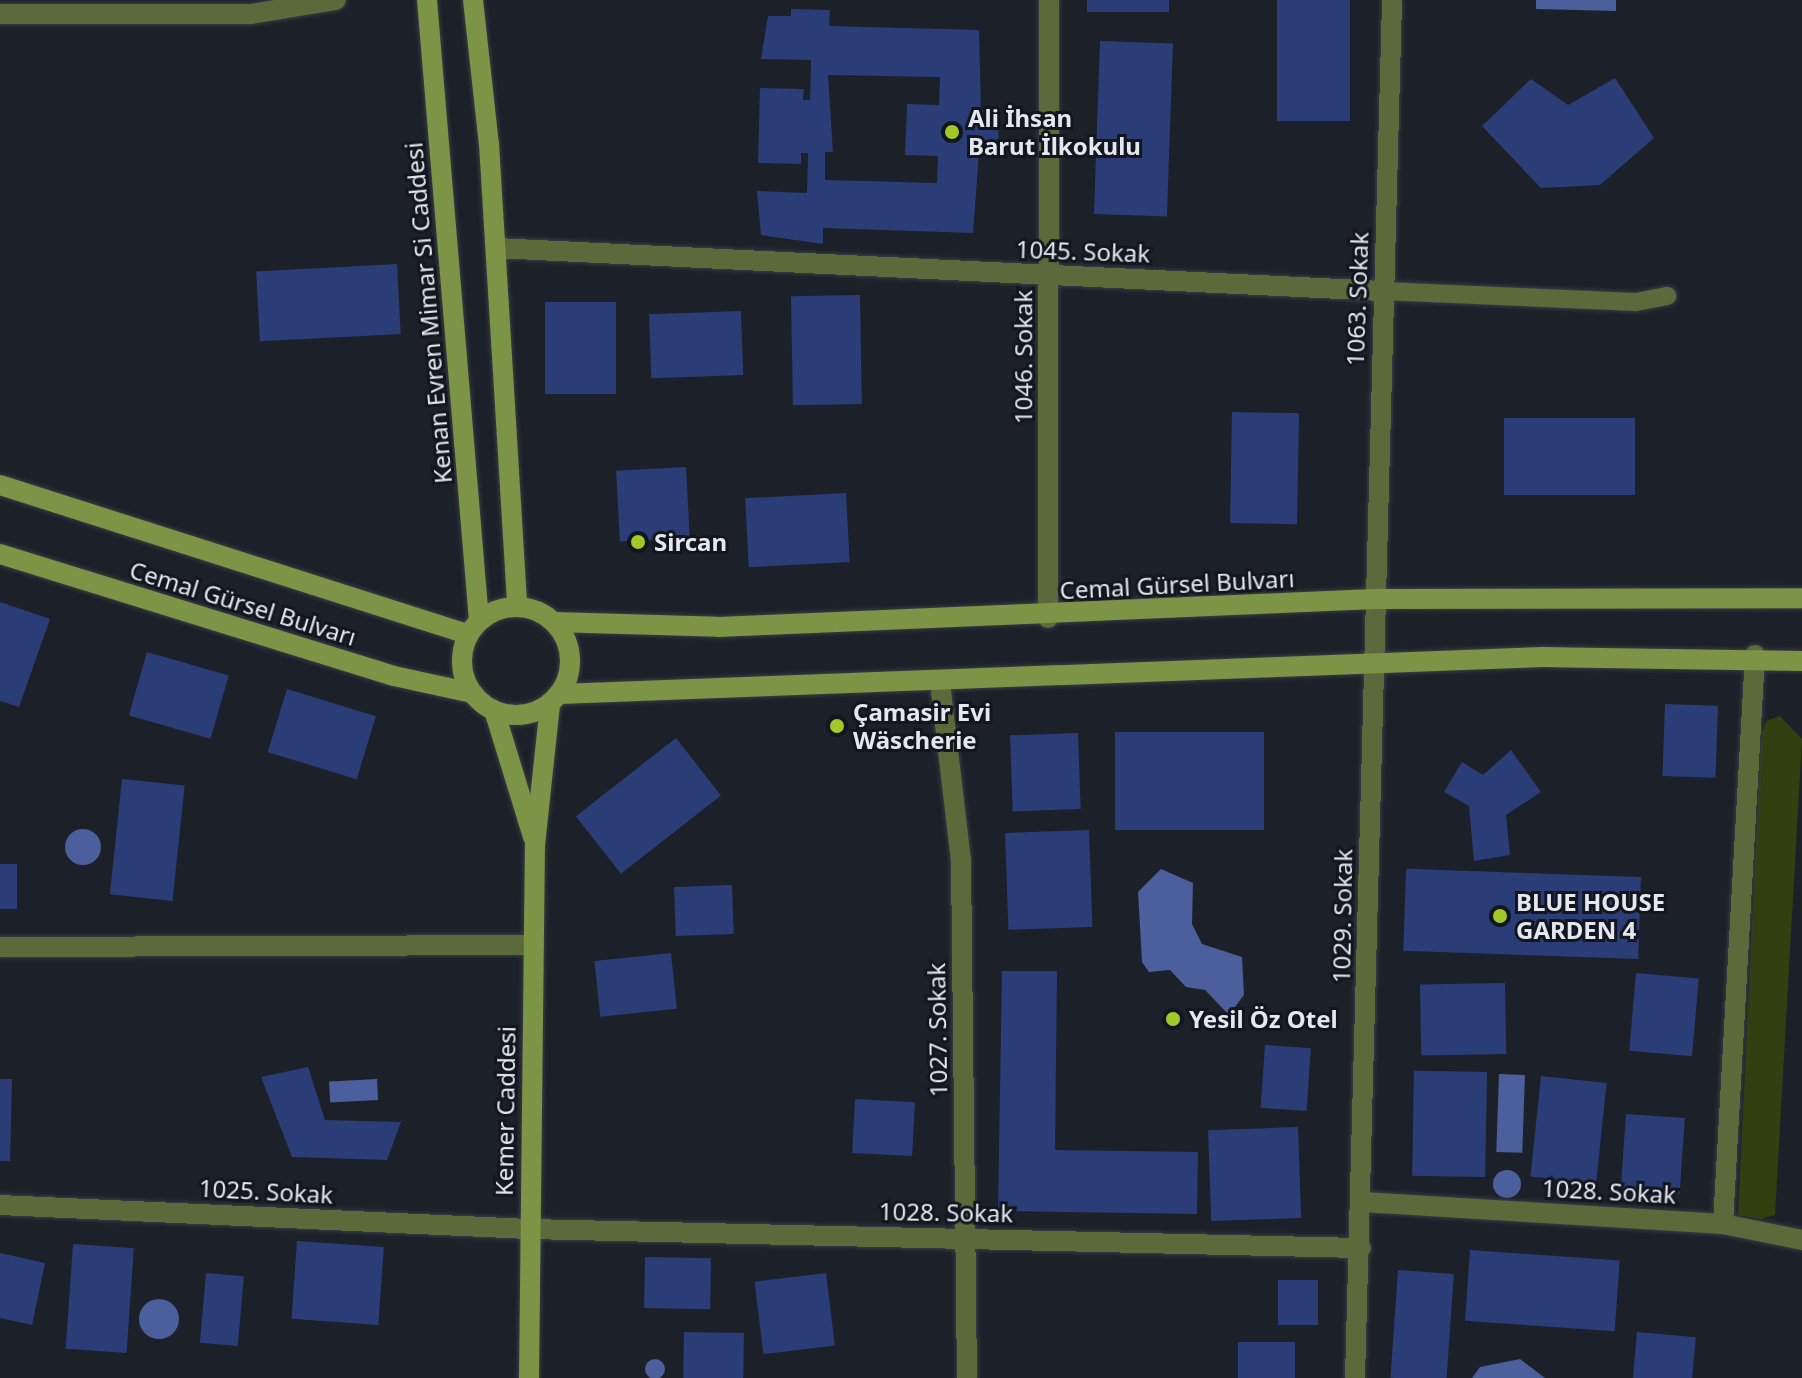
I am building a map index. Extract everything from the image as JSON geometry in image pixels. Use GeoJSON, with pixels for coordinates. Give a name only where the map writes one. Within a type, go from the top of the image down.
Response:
{"type":"FeatureCollection","features":[{"type":"Feature","properties":{"kind":"main road","name":"Kenan Evren Mimar Si Caddesi"},"geometry":{"type":"LineString","coordinates":[[427,0],[474,628]]}},
{"type":"Feature","properties":{"kind":"main road"},"geometry":{"type":"LineString","coordinates":[[473,0],[496,248],[517,606]]}},
{"type":"Feature","properties":{"kind":"main road","name":"Cemal Gürsel Bulvarı"},"geometry":{"type":"LineString","coordinates":[[0,485],[474,628]]}},
{"type":"Feature","properties":{"kind":"main road","name":"Cemal Gürsel Bulvarı"},"geometry":{"type":"LineString","coordinates":[[0,554],[394,676],[472,693]]}},
{"type":"Feature","properties":{"kind":"main road","name":"Cemal Gürsel Bulvarı"},"geometry":{"type":"LineString","coordinates":[[554,622],[718,627],[1048,618],[1374,599],[1802,598]]}},
{"type":"Feature","properties":{"kind":"main road"},"geometry":{"type":"LineString","coordinates":[[517,606],[474,628],[462,665],[472,693],[494,710],[523,715],[555,699],[1373,662],[1755,655],[1802,661]]}},
{"type":"Feature","properties":{"kind":"main road"},"geometry":{"type":"LineString","coordinates":[[517,606],[554,622],[571,665],[555,699],[535,845]]}},
{"type":"Feature","properties":{"kind":"main road"},"geometry":{"type":"LineString","coordinates":[[494,710],[535,845]]}},
{"type":"Feature","properties":{"kind":"main road","name":"Kemer Caddesi"},"geometry":{"type":"LineString","coordinates":[[529,1378],[535,845]]}},
{"type":"Feature","properties":{"kind":"street"},"geometry":{"type":"LineString","coordinates":[[0,14],[251,14],[336,0]]}},
{"type":"Feature","properties":{"kind":"street","name":"1046. Sokak"},"geometry":{"type":"LineString","coordinates":[[1048,618],[1049,0]]}},
{"type":"Feature","properties":{"kind":"street","name":"1063. Sokak"},"geometry":{"type":"LineString","coordinates":[[1374,599],[1392,0]]}},
{"type":"Feature","properties":{"kind":"street","name":"1045. Sokak"},"geometry":{"type":"LineString","coordinates":[[496,248],[1383,291]]}},
{"type":"Feature","properties":{"kind":"street","name":"1029. Sokak"},"geometry":{"type":"LineString","coordinates":[[1355,1378],[1363,1202],[1374,599]]}},
{"type":"Feature","properties":{"kind":"street"},"geometry":{"type":"LineString","coordinates":[[1723,1224],[1755,655]]}},
{"type":"Feature","properties":{"kind":"street","name":"1027. Sokak"},"geometry":{"type":"LineString","coordinates":[[940,682],[961,860],[967,1378]]}},
{"type":"Feature","properties":{"kind":"street"},"geometry":{"type":"LineString","coordinates":[[0,947],[534,945]]}},
{"type":"Feature","properties":{"kind":"street","name":"1028. Sokak"},"geometry":{"type":"LineString","coordinates":[[1363,1202],[1723,1224],[1802,1240]]}},
{"type":"Feature","properties":{"kind":"street","name":"1025. Sokak"},"geometry":{"type":"LineString","coordinates":[[0,1205],[529,1229]]}},
{"type":"Feature","properties":{"kind":"street","name":"1028. Sokak"},"geometry":{"type":"LineString","coordinates":[[529,1229],[1361,1248]]}},
{"type":"Feature","properties":{"kind":"lane","name":"1045. Sokak"},"geometry":{"type":"LineString","coordinates":[[1383,291],[1636,302],[1667,296]]}},
{"type":"Feature","properties":{"kind":"green space"},"geometry":{"type":"Polygon","coordinates":[[[1780,716],[1802,739],[1775,1215],[1761,1219],[1738,1215],[1761,738],[1766,721],[1780,716]]]}},
{"type":"Feature","properties":{"kind":"water"},"geometry":{"type":"Polygon","coordinates":[[[1536,0],[1616,0],[1616,11],[1536,9],[1536,0]]]}},
{"type":"Feature","properties":{"kind":"water"},"geometry":{"type":"Polygon","coordinates":[[[83,829],[95,835],[101,847],[95,859],[83,865],[71,859],[65,847],[71,835],[83,829]]]}},
{"type":"Feature","properties":{"kind":"water"},"geometry":{"type":"Polygon","coordinates":[[[1161,869],[1193,883],[1192,924],[1202,944],[1242,957],[1244,995],[1229,1015],[1205,990],[1186,987],[1170,970],[1149,972],[1142,962],[1138,892],[1161,869]]]}},
{"type":"Feature","properties":{"kind":"water"},"geometry":{"type":"Polygon","coordinates":[[[1499,1074],[1525,1075],[1522,1153],[1496,1152],[1499,1074]]]}},
{"type":"Feature","properties":{"kind":"water"},"geometry":{"type":"Polygon","coordinates":[[[377,1079],[378,1100],[330,1102],[329,1082],[377,1079]]]}},
{"type":"Feature","properties":{"kind":"water"},"geometry":{"type":"Polygon","coordinates":[[[1507,1170],[1517,1174],[1521,1184],[1517,1194],[1507,1198],[1497,1194],[1493,1184],[1497,1174],[1507,1170]]]}},
{"type":"Feature","properties":{"kind":"water"},"geometry":{"type":"Polygon","coordinates":[[[159,1299],[173,1305],[179,1319],[173,1333],[159,1339],[145,1333],[139,1319],[145,1305],[159,1299]]]}},
{"type":"Feature","properties":{"kind":"water"},"geometry":{"type":"Polygon","coordinates":[[[655,1359],[662,1362],[665,1369],[662,1376],[655,1379],[648,1376],[645,1369],[648,1362],[655,1359]]]}},
{"type":"Feature","properties":{"kind":"water"},"geometry":{"type":"Polygon","coordinates":[[[1520,1359],[1545,1378],[1472,1378],[1480,1367],[1520,1359]]]}},
{"type":"Feature","properties":{"kind":"building"},"geometry":{"type":"Polygon","coordinates":[[[1087,0],[1169,0],[1169,12],[1087,12],[1087,0]]]}},
{"type":"Feature","properties":{"kind":"building"},"geometry":{"type":"Polygon","coordinates":[[[1277,0],[1350,0],[1350,121],[1277,121],[1277,0]]]}},
{"type":"Feature","properties":{"kind":"building","name":"Ali İhsan Barut İlkokulu"},"geometry":{"type":"Polygon","coordinates":[[[791,9],[830,10],[829,26],[979,30],[981,110],[999,111],[998,153],[979,153],[973,233],[823,228],[823,244],[761,235],[757,191],[807,193],[808,153],[801,153],[801,164],[758,163],[760,88],[804,89],[803,100],[810,100],[811,60],[761,59],[768,16],[791,16],[791,9]],[[828,75],[833,152],[825,152],[825,180],[937,183],[938,156],[905,155],[907,104],[939,105],[940,77],[828,75]]]}},
{"type":"Feature","properties":{"kind":"building"},"geometry":{"type":"Polygon","coordinates":[[[1100,41],[1173,44],[1167,216],[1094,214],[1100,41]]]}},
{"type":"Feature","properties":{"kind":"building"},"geometry":{"type":"Polygon","coordinates":[[[1615,78],[1654,138],[1600,185],[1541,188],[1482,126],[1531,79],[1568,105],[1615,78]]]}},
{"type":"Feature","properties":{"kind":"building"},"geometry":{"type":"Polygon","coordinates":[[[397,264],[401,334],[260,341],[256,271],[397,264]]]}},
{"type":"Feature","properties":{"kind":"building"},"geometry":{"type":"Polygon","coordinates":[[[860,295],[862,404],[793,405],[791,296],[860,295]]]}},
{"type":"Feature","properties":{"kind":"building"},"geometry":{"type":"Polygon","coordinates":[[[545,302],[616,302],[616,394],[545,394],[545,302]]]}},
{"type":"Feature","properties":{"kind":"building"},"geometry":{"type":"Polygon","coordinates":[[[741,311],[743,375],[651,378],[649,314],[741,311]]]}},
{"type":"Feature","properties":{"kind":"building"},"geometry":{"type":"Polygon","coordinates":[[[1232,412],[1299,413],[1297,524],[1230,523],[1232,412]]]}},
{"type":"Feature","properties":{"kind":"building"},"geometry":{"type":"Polygon","coordinates":[[[1504,418],[1635,418],[1635,495],[1504,495],[1504,418]]]}},
{"type":"Feature","properties":{"kind":"building"},"geometry":{"type":"Polygon","coordinates":[[[686,467],[690,538],[620,542],[616,471],[686,467]]]}},
{"type":"Feature","properties":{"kind":"building"},"geometry":{"type":"Polygon","coordinates":[[[846,493],[850,562],[749,567],[745,498],[846,493]]]}},
{"type":"Feature","properties":{"kind":"building"},"geometry":{"type":"Polygon","coordinates":[[[0,602],[50,619],[19,707],[0,701],[0,602]]]}},
{"type":"Feature","properties":{"kind":"building"},"geometry":{"type":"Polygon","coordinates":[[[147,652],[229,675],[211,739],[129,715],[147,652]]]}},
{"type":"Feature","properties":{"kind":"building"},"geometry":{"type":"Polygon","coordinates":[[[287,689],[376,716],[357,779],[268,752],[287,689]]]}},
{"type":"Feature","properties":{"kind":"building"},"geometry":{"type":"Polygon","coordinates":[[[1665,704],[1718,706],[1715,778],[1662,776],[1665,704]]]}},
{"type":"Feature","properties":{"kind":"building"},"geometry":{"type":"Polygon","coordinates":[[[1115,732],[1264,732],[1264,830],[1115,830],[1115,732]]]}},
{"type":"Feature","properties":{"kind":"building"},"geometry":{"type":"Polygon","coordinates":[[[1078,733],[1081,809],[1013,811],[1010,735],[1078,733]]]}},
{"type":"Feature","properties":{"kind":"building"},"geometry":{"type":"Polygon","coordinates":[[[676,738],[721,796],[621,874],[576,816],[676,738]]]}},
{"type":"Feature","properties":{"kind":"building"},"geometry":{"type":"Polygon","coordinates":[[[1511,750],[1541,792],[1506,815],[1510,855],[1474,861],[1469,806],[1444,792],[1462,762],[1483,775],[1511,750]]]}},
{"type":"Feature","properties":{"kind":"building"},"geometry":{"type":"Polygon","coordinates":[[[122,779],[185,786],[173,901],[110,894],[122,779]]]}},
{"type":"Feature","properties":{"kind":"building"},"geometry":{"type":"Polygon","coordinates":[[[1089,830],[1092,927],[1008,930],[1005,833],[1089,830]]]}},
{"type":"Feature","properties":{"kind":"building"},"geometry":{"type":"Polygon","coordinates":[[[0,864],[17,864],[17,909],[0,909],[0,864]]]}},
{"type":"Feature","properties":{"kind":"building"},"geometry":{"type":"Polygon","coordinates":[[[1406,869],[1641,877],[1638,959],[1403,951],[1406,869]]]}},
{"type":"Feature","properties":{"kind":"building"},"geometry":{"type":"Polygon","coordinates":[[[732,885],[734,934],[676,936],[674,887],[732,885]]]}},
{"type":"Feature","properties":{"kind":"building"},"geometry":{"type":"Polygon","coordinates":[[[671,953],[677,1009],[600,1017],[594,961],[671,953]]]}},
{"type":"Feature","properties":{"kind":"building"},"geometry":{"type":"Polygon","coordinates":[[[1002,971],[1057,971],[1055,1150],[1198,1152],[1197,1214],[998,1211],[1002,971]]]}},
{"type":"Feature","properties":{"kind":"building"},"geometry":{"type":"Polygon","coordinates":[[[1636,973],[1699,978],[1692,1056],[1629,1051],[1636,973]]]}},
{"type":"Feature","properties":{"kind":"building"},"geometry":{"type":"Polygon","coordinates":[[[1505,983],[1506,1054],[1421,1055],[1420,984],[1505,983]]]}},
{"type":"Feature","properties":{"kind":"building"},"geometry":{"type":"Polygon","coordinates":[[[1265,1045],[1311,1048],[1306,1111],[1261,1108],[1265,1045]]]}},
{"type":"Feature","properties":{"kind":"building"},"geometry":{"type":"Polygon","coordinates":[[[308,1067],[325,1120],[401,1122],[387,1160],[292,1157],[261,1077],[308,1067]]]}},
{"type":"Feature","properties":{"kind":"building"},"geometry":{"type":"Polygon","coordinates":[[[1414,1071],[1487,1072],[1485,1177],[1412,1176],[1414,1071]]]}},
{"type":"Feature","properties":{"kind":"building"},"geometry":{"type":"Polygon","coordinates":[[[1541,1076],[1607,1083],[1596,1183],[1530,1176],[1541,1076]]]}},
{"type":"Feature","properties":{"kind":"building"},"geometry":{"type":"Polygon","coordinates":[[[0,1079],[12,1079],[10,1161],[0,1161],[0,1079]]]}},
{"type":"Feature","properties":{"kind":"building"},"geometry":{"type":"Polygon","coordinates":[[[855,1099],[915,1102],[912,1156],[852,1153],[855,1099]]]}},
{"type":"Feature","properties":{"kind":"building"},"geometry":{"type":"Polygon","coordinates":[[[1626,1114],[1685,1118],[1680,1194],[1621,1190],[1626,1114]]]}},
{"type":"Feature","properties":{"kind":"building"},"geometry":{"type":"Polygon","coordinates":[[[1298,1127],[1301,1218],[1211,1221],[1208,1130],[1298,1127]]]}},
{"type":"Feature","properties":{"kind":"building"},"geometry":{"type":"Polygon","coordinates":[[[297,1241],[384,1247],[378,1325],[292,1319],[297,1241]]]}},
{"type":"Feature","properties":{"kind":"building"},"geometry":{"type":"Polygon","coordinates":[[[73,1244],[134,1248],[127,1353],[66,1349],[73,1244]]]}},
{"type":"Feature","properties":{"kind":"building"},"geometry":{"type":"Polygon","coordinates":[[[1470,1250],[1620,1260],[1615,1331],[1465,1321],[1470,1250]]]}},
{"type":"Feature","properties":{"kind":"building"},"geometry":{"type":"Polygon","coordinates":[[[0,1253],[45,1263],[32,1325],[0,1318],[0,1253]]]}},
{"type":"Feature","properties":{"kind":"building"},"geometry":{"type":"Polygon","coordinates":[[[645,1257],[711,1258],[710,1309],[644,1308],[645,1257]]]}},
{"type":"Feature","properties":{"kind":"building"},"geometry":{"type":"Polygon","coordinates":[[[1398,1270],[1454,1274],[1447,1378],[1390,1378],[1398,1270]]]}},
{"type":"Feature","properties":{"kind":"building"},"geometry":{"type":"Polygon","coordinates":[[[206,1273],[244,1276],[238,1346],[200,1343],[206,1273]]]}},
{"type":"Feature","properties":{"kind":"building"},"geometry":{"type":"Polygon","coordinates":[[[826,1273],[835,1345],[763,1354],[755,1282],[826,1273]]]}},
{"type":"Feature","properties":{"kind":"building"},"geometry":{"type":"Polygon","coordinates":[[[1278,1280],[1318,1280],[1318,1325],[1278,1325],[1278,1280]]]}},
{"type":"Feature","properties":{"kind":"building"},"geometry":{"type":"Polygon","coordinates":[[[684,1332],[744,1333],[743,1378],[683,1378],[684,1332]]]}},
{"type":"Feature","properties":{"kind":"building"},"geometry":{"type":"Polygon","coordinates":[[[1637,1332],[1696,1337],[1692,1378],[1633,1378],[1637,1332]]]}},
{"type":"Feature","properties":{"kind":"building"},"geometry":{"type":"Polygon","coordinates":[[[1238,1342],[1295,1342],[1295,1378],[1238,1378],[1238,1342]]]}},
{"type":"Feature","properties":{"kind":"place","name":"Ali İhsan Barut İlkokulu"},"geometry":{"type":"Point","coordinates":[952,132]}},
{"type":"Feature","properties":{"kind":"place","name":"Sircan"},"geometry":{"type":"Point","coordinates":[638,542]}},
{"type":"Feature","properties":{"kind":"place","name":"Çamasir Evi Wäscherie"},"geometry":{"type":"Point","coordinates":[837,726]}},
{"type":"Feature","properties":{"kind":"place","name":"BLUE HOUSE GARDEN 4"},"geometry":{"type":"Point","coordinates":[1500,916]}},
{"type":"Feature","properties":{"kind":"place","name":"Yesil Öz Otel"},"geometry":{"type":"Point","coordinates":[1173,1019]}}]}
